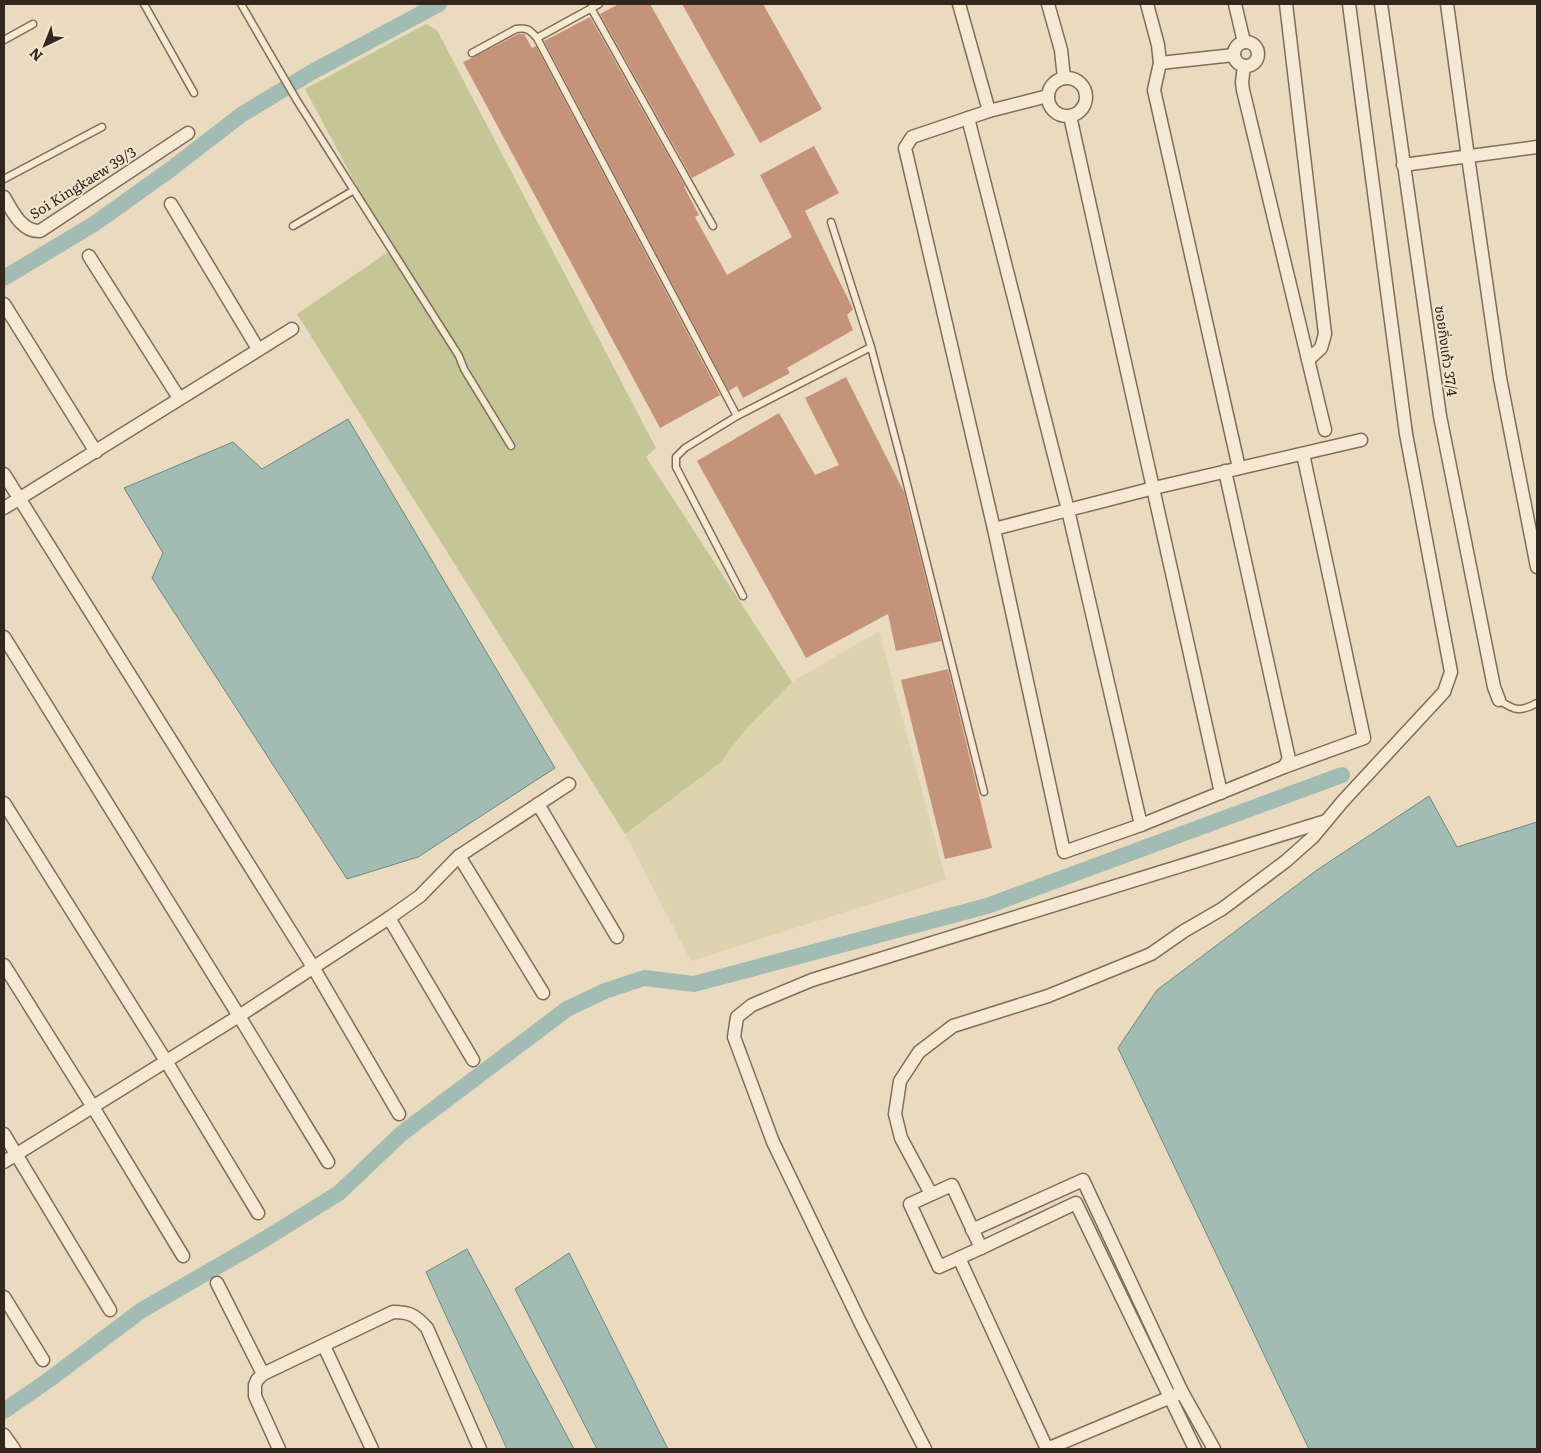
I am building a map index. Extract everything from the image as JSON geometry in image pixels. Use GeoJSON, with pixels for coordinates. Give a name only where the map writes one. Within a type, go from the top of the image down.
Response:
{"type":"FeatureCollection","features":[{"type":"Feature","properties":{"kind":"street"},"geometry":{"type":"LineString","coordinates":[[959,4],[989,111]]}},
{"type":"Feature","properties":{"kind":"street"},"geometry":{"type":"LineString","coordinates":[[1048,4],[1061,50],[1064,78]]}},
{"type":"Feature","properties":{"kind":"street"},"geometry":{"type":"LineString","coordinates":[[1147,4],[1158,45],[1160,63],[1154,90],[1239,468]]}},
{"type":"Feature","properties":{"kind":"street"},"geometry":{"type":"LineString","coordinates":[[1235,4],[1244,42]]}},
{"type":"Feature","properties":{"kind":"street"},"geometry":{"type":"LineString","coordinates":[[1286,4],[1325,334],[1321,348],[1308,360]]}},
{"type":"Feature","properties":{"kind":"street"},"geometry":{"type":"LineString","coordinates":[[931,1194],[901,1138],[895,1114],[900,1081],[919,1052],[953,1026],[1048,996],[1151,954],[1184,931],[1222,909],[1286,861],[1313,837],[1444,692],[1451,672],[1406,434],[1349,4]]}},
{"type":"Feature","properties":{"kind":"street","name":"ซอยกิ่งแก้ว 37/4"},"geometry":{"type":"LineString","coordinates":[[1381,4],[1440,416],[1494,687],[1499,700]]}},
{"type":"Feature","properties":{"kind":"street"},"geometry":{"type":"LineString","coordinates":[[1447,4],[1500,378],[1537,567]]}},
{"type":"Feature","properties":{"kind":"street"},"geometry":{"type":"LineString","coordinates":[[1244,42],[1252,44],[1257,49],[1257,60],[1252,66],[1244,66],[1237,62],[1234,55],[1236,48],[1244,42]]}},
{"type":"Feature","properties":{"kind":"street"},"geometry":{"type":"LineString","coordinates":[[1160,63],[1234,55]]}},
{"type":"Feature","properties":{"kind":"street"},"geometry":{"type":"LineString","coordinates":[[1244,66],[1243,90],[1325,430]]}},
{"type":"Feature","properties":{"kind":"street"},"geometry":{"type":"LineString","coordinates":[[1070,78],[1077,80],[1082,85],[1085,91],[1085,104],[1076,114],[1063,116],[1052,108],[1048,96],[1052,84],[1058,80],[1070,78]]}},
{"type":"Feature","properties":{"kind":"street"},"geometry":{"type":"LineString","coordinates":[[1048,96],[989,111],[912,137],[905,148],[994,529],[1064,852],[1141,825],[1284,767],[1364,738],[1303,454]]}},
{"type":"Feature","properties":{"kind":"street"},"geometry":{"type":"LineString","coordinates":[[1070,116],[1221,793]]}},
{"type":"Feature","properties":{"kind":"street"},"geometry":{"type":"LineString","coordinates":[[968,118],[1068,510],[1141,825]]}},
{"type":"Feature","properties":{"kind":"street","name":"Soi Kingkaew 39/3"},"geometry":{"type":"LineString","coordinates":[[4,197],[24,226],[34,232],[40,231],[188,133]]}},
{"type":"Feature","properties":{"kind":"street"},"geometry":{"type":"LineString","coordinates":[[1403,165],[1537,147]]}},
{"type":"Feature","properties":{"kind":"street"},"geometry":{"type":"LineString","coordinates":[[171,204],[258,349]]}},
{"type":"Feature","properties":{"kind":"street"},"geometry":{"type":"LineString","coordinates":[[89,256],[179,398]]}},
{"type":"Feature","properties":{"kind":"street"},"geometry":{"type":"LineString","coordinates":[[4,304],[96,452]]}},
{"type":"Feature","properties":{"kind":"street"},"geometry":{"type":"LineString","coordinates":[[4,508],[292,329]]}},
{"type":"Feature","properties":{"kind":"street"},"geometry":{"type":"LineString","coordinates":[[994,529],[1154,488],[1361,440]]}},
{"type":"Feature","properties":{"kind":"street"},"geometry":{"type":"LineString","coordinates":[[1225,471],[1289,759],[1284,767]]}},
{"type":"Feature","properties":{"kind":"street"},"geometry":{"type":"LineString","coordinates":[[4,474],[313,967],[399,1114]]}},
{"type":"Feature","properties":{"kind":"street"},"geometry":{"type":"LineString","coordinates":[[4,637],[328,1162]]}},
{"type":"Feature","properties":{"kind":"street"},"geometry":{"type":"LineString","coordinates":[[4,1162],[239,1016],[389,918],[420,896],[459,856],[569,784]]}},
{"type":"Feature","properties":{"kind":"street"},"geometry":{"type":"LineString","coordinates":[[4,803],[166,1061],[258,1213]]}},
{"type":"Feature","properties":{"kind":"street"},"geometry":{"type":"LineString","coordinates":[[538,804],[617,936]]}},
{"type":"Feature","properties":{"kind":"street"},"geometry":{"type":"LineString","coordinates":[[925,1449],[861,1324],[774,1142],[734,1038],[737,1017],[752,1005],[812,980],[1327,821]]}},
{"type":"Feature","properties":{"kind":"street"},"geometry":{"type":"LineString","coordinates":[[459,856],[543,993]]}},
{"type":"Feature","properties":{"kind":"street"},"geometry":{"type":"LineString","coordinates":[[389,918],[473,1060]]}},
{"type":"Feature","properties":{"kind":"street"},"geometry":{"type":"LineString","coordinates":[[4,966],[93,1107],[182,1256]]}},
{"type":"Feature","properties":{"kind":"street"},"geometry":{"type":"LineString","coordinates":[[4,1134],[110,1310]]}},
{"type":"Feature","properties":{"kind":"street"},"geometry":{"type":"LineString","coordinates":[[972,1230],[1083,1180],[1176,1395],[1195,1449]]}},
{"type":"Feature","properties":{"kind":"street"},"geometry":{"type":"LineString","coordinates":[[981,1248],[952,1185],[910,1204],[939,1267],[960,1258],[1076,1203],[1176,1395],[1214,1449]]}},
{"type":"Feature","properties":{"kind":"street"},"geometry":{"type":"LineString","coordinates":[[1080,1211],[1096,1207]]}},
{"type":"Feature","properties":{"kind":"street"},"geometry":{"type":"LineString","coordinates":[[960,1258],[1047,1449],[1176,1395]]}},
{"type":"Feature","properties":{"kind":"street"},"geometry":{"type":"LineString","coordinates":[[217,1283],[263,1374]]}},
{"type":"Feature","properties":{"kind":"street"},"geometry":{"type":"LineString","coordinates":[[4,1298],[43,1360]]}},
{"type":"Feature","properties":{"kind":"street"},"geometry":{"type":"LineString","coordinates":[[279,1449],[255,1396],[257,1380],[263,1374],[393,1312],[408,1312],[419,1319],[427,1328],[480,1449]]}},
{"type":"Feature","properties":{"kind":"street"},"geometry":{"type":"LineString","coordinates":[[324,1346],[372,1449]]}},
{"type":"Feature","properties":{"kind":"street"},"geometry":{"type":"LineString","coordinates":[[4,1435],[14,1449]]}},
{"type":"Feature","properties":{"kind":"lane"},"geometry":{"type":"LineString","coordinates":[[144,4],[194,93]]}},
{"type":"Feature","properties":{"kind":"lane"},"geometry":{"type":"LineString","coordinates":[[240,4],[296,99],[459,356],[464,369],[511,446]]}},
{"type":"Feature","properties":{"kind":"lane"},"geometry":{"type":"LineString","coordinates":[[537,38],[599,4]]}},
{"type":"Feature","properties":{"kind":"lane"},"geometry":{"type":"LineString","coordinates":[[591,8],[713,226]]}},
{"type":"Feature","properties":{"kind":"lane"},"geometry":{"type":"LineString","coordinates":[[4,40],[33,24]]}},
{"type":"Feature","properties":{"kind":"lane"},"geometry":{"type":"LineString","coordinates":[[472,53],[516,29],[524,28],[530,30],[537,38],[737,416]]}},
{"type":"Feature","properties":{"kind":"lane"},"geometry":{"type":"LineString","coordinates":[[4,179],[102,127]]}},
{"type":"Feature","properties":{"kind":"lane"},"geometry":{"type":"LineString","coordinates":[[293,226],[354,190]]}},
{"type":"Feature","properties":{"kind":"lane"},"geometry":{"type":"LineString","coordinates":[[831,222],[871,348],[984,792]]}},
{"type":"Feature","properties":{"kind":"lane"},"geometry":{"type":"LineString","coordinates":[[743,596],[676,467],[676,457],[685,448],[737,416],[871,348]]}},
{"type":"Feature","properties":{"kind":"lane"},"geometry":{"type":"LineString","coordinates":[[1499,700],[1518,710],[1537,703]]}},
{"type":"Feature","properties":{"kind":"shaded area"},"geometry":{"type":"Polygon","coordinates":[[[879,631],[946,880],[691,961],[625,834],[720,763],[745,730],[792,682],[879,631]]]}},
{"type":"Feature","properties":{"kind":"green space"},"geometry":{"type":"Polygon","coordinates":[[[426,24],[437,30],[656,448],[646,457],[792,682],[745,730],[720,763],[625,834],[297,314],[391,250],[305,89],[426,24]]]}},
{"type":"Feature","properties":{"kind":"water"},"geometry":{"type":"Polygon","coordinates":[[[348,419],[555,768],[418,857],[347,879],[152,578],[163,553],[124,488],[233,442],[262,469],[348,419]]]}},
{"type":"Feature","properties":{"kind":"water"},"geometry":{"type":"Polygon","coordinates":[[[1429,796],[1457,847],[1537,822],[1537,1449],[1309,1449],[1118,1048],[1157,990],[1317,870],[1429,796]]]}},
{"type":"Feature","properties":{"kind":"water"},"geometry":{"type":"Polygon","coordinates":[[[467,1249],[574,1449],[507,1449],[426,1272],[467,1249]]]}},
{"type":"Feature","properties":{"kind":"water"},"geometry":{"type":"Polygon","coordinates":[[[569,1253],[668,1449],[597,1449],[515,1289],[569,1253]]]}},
{"type":"Feature","properties":{"kind":"building"},"geometry":{"type":"Polygon","coordinates":[[[619,4],[650,4],[735,155],[692,178],[600,14],[619,4]]]}},
{"type":"Feature","properties":{"kind":"building"},"geometry":{"type":"Polygon","coordinates":[[[682,4],[763,4],[822,109],[760,143],[682,4]]]}},
{"type":"Feature","properties":{"kind":"building"},"geometry":{"type":"Polygon","coordinates":[[[590,17],[685,186],[699,215],[695,217],[727,275],[792,237],[760,175],[814,146],[839,193],[805,211],[853,309],[847,315],[853,330],[787,368],[790,373],[743,398],[737,386],[729,391],[544,41],[590,17]]]}},
{"type":"Feature","properties":{"kind":"building"},"geometry":{"type":"Polygon","coordinates":[[[518,34],[524,34],[532,48],[536,46],[720,395],[660,428],[463,62],[518,34]]]}},
{"type":"Feature","properties":{"kind":"building"},"geometry":{"type":"Polygon","coordinates":[[[846,377],[904,492],[941,641],[896,651],[888,614],[806,658],[697,461],[779,413],[815,475],[839,465],[805,398],[846,377]]]}},
{"type":"Feature","properties":{"kind":"building"},"geometry":{"type":"Polygon","coordinates":[[[948,669],[992,848],[945,859],[901,680],[948,669]]]}},
{"type":"Feature","properties":{"kind":"waterway"},"geometry":{"type":"LineString","coordinates":[[4,278],[94,224],[171,169],[241,115],[312,72],[439,4]]}},
{"type":"Feature","properties":{"kind":"waterway"},"geometry":{"type":"LineString","coordinates":[[4,1411],[142,1310],[265,1239],[339,1193],[401,1134],[567,1009],[605,991],[644,978],[694,984],[987,906],[1342,775]]}}]}
